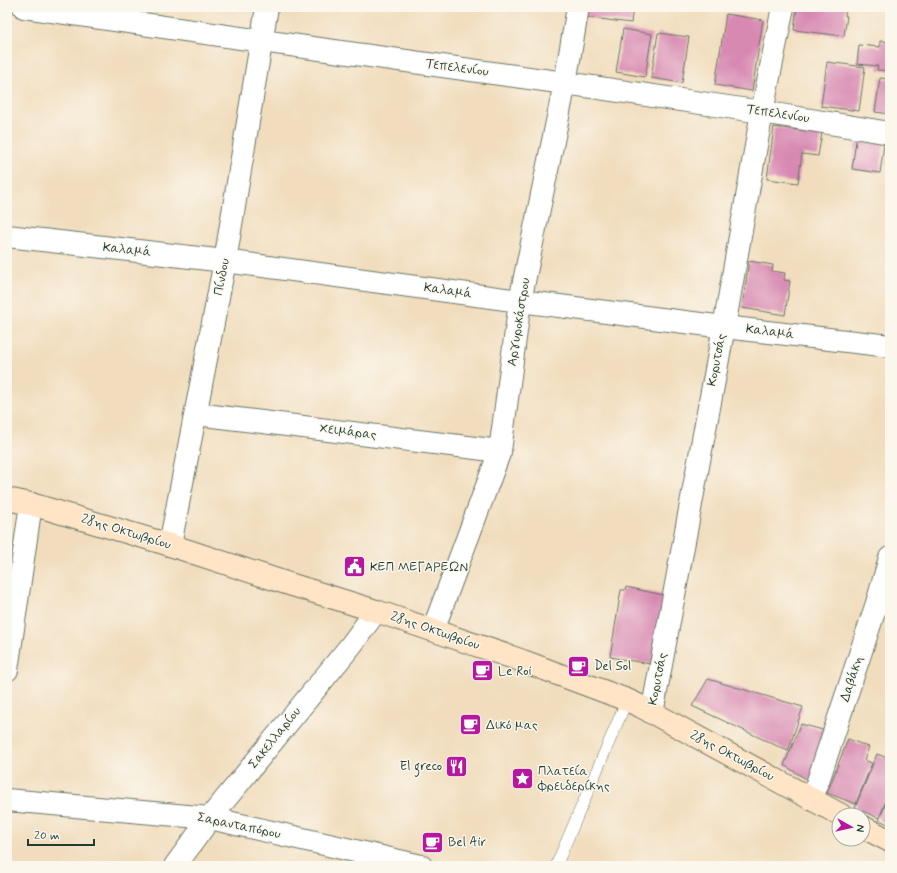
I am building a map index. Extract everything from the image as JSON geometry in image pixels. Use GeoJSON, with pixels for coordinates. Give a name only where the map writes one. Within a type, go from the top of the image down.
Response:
{"type":"FeatureCollection","features":[{"type":"Feature","properties":{"kind":"street","name":"Τεπελενίου"},"geometry":{"type":"LineString","coordinates":[[24,7],[565,83],[890,132]]}},
{"type":"Feature","properties":{"kind":"street","name":"Πίνδου"},"geometry":{"type":"LineString","coordinates":[[170,545],[225,261],[267,7]]}},
{"type":"Feature","properties":{"kind":"street","name":"Αργυροκάστρου"},"geometry":{"type":"LineString","coordinates":[[433,630],[500,451],[520,301],[565,83],[578,7]]}},
{"type":"Feature","properties":{"kind":"street","name":"Κορυτσάς"},"geometry":{"type":"LineString","coordinates":[[652,713],[724,327],[762,112],[783,7]]}},
{"type":"Feature","properties":{"kind":"street","name":"Καλαμά"},"geometry":{"type":"LineString","coordinates":[[7,236],[225,261],[520,301],[890,346]]}},
{"type":"Feature","properties":{"kind":"street","name":"Χειμάρας"},"geometry":{"type":"LineString","coordinates":[[196,414],[500,451]]}},
{"type":"Feature","properties":{"kind":"street","name":"28ης Οκτωβρίου"},"geometry":{"type":"LineString","coordinates":[[7,499],[31,504],[170,545],[376,611],[523,661],[627,700],[831,809]]}},
{"type":"Feature","properties":{"kind":"street"},"geometry":{"type":"LineString","coordinates":[[7,670],[31,504]]}},
{"type":"Feature","properties":{"kind":"street","name":"Δαβάκη"},"geometry":{"type":"LineString","coordinates":[[812,799],[883,606],[890,558]]}},
{"type":"Feature","properties":{"kind":"street","name":"Σακελλαρίου"},"geometry":{"type":"LineString","coordinates":[[175,866],[210,818],[352,644],[376,611]]}},
{"type":"Feature","properties":{"kind":"street","name":"Σαρανταπόρου"},"geometry":{"type":"LineString","coordinates":[[7,800],[210,818],[365,860],[421,866]]}},
{"type":"Feature","properties":{"kind":"street"},"geometry":{"type":"LineString","coordinates":[[871,831],[890,841]]}},
{"type":"Feature","properties":{"kind":"lane"},"geometry":{"type":"LineString","coordinates":[[556,866],[627,700]]}},
{"type":"Feature","properties":{"kind":"building"},"geometry":{"type":"Polygon","coordinates":[[[585,7],[633,7],[631,23],[584,17],[585,7]]]}},
{"type":"Feature","properties":{"kind":"building"},"geometry":{"type":"Polygon","coordinates":[[[797,7],[846,7],[845,16],[847,16],[844,36],[794,30],[797,7]]]}},
{"type":"Feature","properties":{"kind":"building"},"geometry":{"type":"Polygon","coordinates":[[[726,14],[763,20],[752,91],[715,85],[726,14]]]}},
{"type":"Feature","properties":{"kind":"building"},"geometry":{"type":"Polygon","coordinates":[[[623,29],[652,34],[645,77],[616,72],[623,29]]]}},
{"type":"Feature","properties":{"kind":"building"},"geometry":{"type":"Polygon","coordinates":[[[658,33],[689,37],[682,83],[651,78],[658,33]]]}},
{"type":"Feature","properties":{"kind":"building"},"geometry":{"type":"Polygon","coordinates":[[[880,41],[890,42],[890,71],[877,70],[878,66],[857,64],[859,45],[880,47],[880,41]]]}},
{"type":"Feature","properties":{"kind":"building"},"geometry":{"type":"Polygon","coordinates":[[[827,62],[865,67],[859,111],[821,106],[827,62]]]}},
{"type":"Feature","properties":{"kind":"building"},"geometry":{"type":"Polygon","coordinates":[[[880,78],[890,79],[890,114],[875,112],[880,78]]]}},
{"type":"Feature","properties":{"kind":"building"},"geometry":{"type":"Polygon","coordinates":[[[774,127],[822,133],[818,156],[802,154],[798,183],[767,179],[774,127]]]}},
{"type":"Feature","properties":{"kind":"building"},"geometry":{"type":"Polygon","coordinates":[[[857,133],[885,137],[880,173],[852,169],[857,133]]]}},
{"type":"Feature","properties":{"kind":"building"},"geometry":{"type":"Polygon","coordinates":[[[889,146],[890,165],[886,165],[889,146]]]}},
{"type":"Feature","properties":{"kind":"building"},"geometry":{"type":"Polygon","coordinates":[[[749,261],[773,265],[772,271],[785,273],[784,280],[790,281],[785,315],[742,308],[749,261]]]}},
{"type":"Feature","properties":{"kind":"building"},"geometry":{"type":"Polygon","coordinates":[[[626,587],[668,596],[656,665],[610,657],[621,590],[625,590],[626,587]]]}},
{"type":"Feature","properties":{"kind":"building"},"geometry":{"type":"Polygon","coordinates":[[[708,679],[803,707],[788,751],[692,706],[708,679]]]}},
{"type":"Feature","properties":{"kind":"building"},"geometry":{"type":"Polygon","coordinates":[[[801,724],[830,732],[814,784],[784,765],[801,724]]]}},
{"type":"Feature","properties":{"kind":"building"},"geometry":{"type":"Polygon","coordinates":[[[848,739],[869,747],[864,760],[872,763],[856,804],[827,793],[848,739]]]}},
{"type":"Feature","properties":{"kind":"building"},"geometry":{"type":"Polygon","coordinates":[[[877,754],[890,759],[890,791],[879,818],[871,815],[871,807],[855,807],[877,754]]]}},
{"type":"Feature","properties":{"kind":"building"},"geometry":{"type":"Polygon","coordinates":[[[890,794],[890,825],[879,820],[890,794]]]}},
{"type":"Feature","properties":{"kind":"place","name":"ΚΕΠ ΜΕΓΑΡΕΩΝ"},"geometry":{"type":"Point","coordinates":[355,567]}},
{"type":"Feature","properties":{"kind":"place","name":"Del Sol"},"geometry":{"type":"Point","coordinates":[579,666]}},
{"type":"Feature","properties":{"kind":"place","name":"Le Roi"},"geometry":{"type":"Point","coordinates":[482,671]}},
{"type":"Feature","properties":{"kind":"place","name":"Δικό μας"},"geometry":{"type":"Point","coordinates":[471,725]}},
{"type":"Feature","properties":{"kind":"place","name":"El greco"},"geometry":{"type":"Point","coordinates":[457,766]}},
{"type":"Feature","properties":{"kind":"place","name":"Πλατεία Φρειδερίκης"},"geometry":{"type":"Point","coordinates":[522,778]}},
{"type":"Feature","properties":{"kind":"place","name":"Bel Air"},"geometry":{"type":"Point","coordinates":[433,842]}}]}
